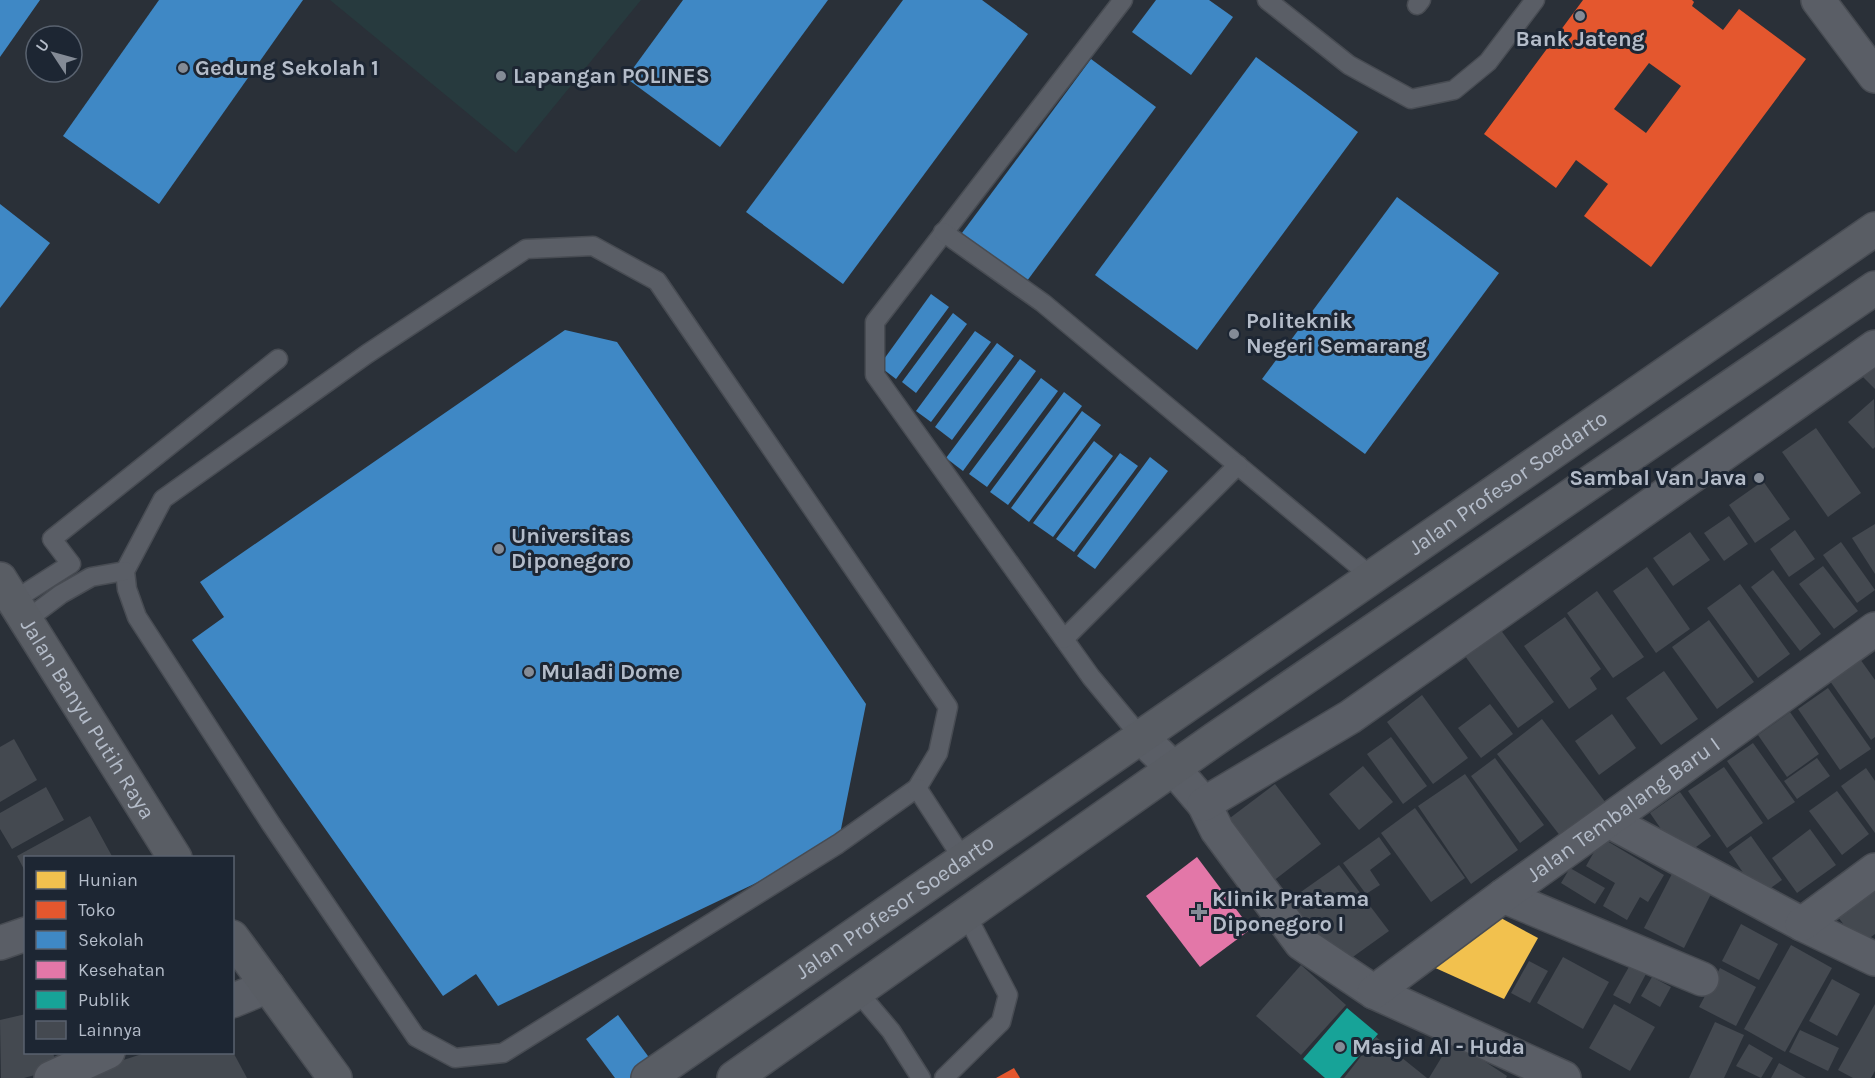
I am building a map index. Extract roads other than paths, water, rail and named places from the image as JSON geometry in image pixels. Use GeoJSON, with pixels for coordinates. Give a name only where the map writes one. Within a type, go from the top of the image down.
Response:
{"type":"FeatureCollection","features":[{"type":"Feature","properties":{"kind":"main road","name":"Jalan Profesor Soedarto"},"geometry":{"type":"LineString","coordinates":[[648,1078],[1875,229]]}},
{"type":"Feature","properties":{"kind":"main road","name":"Jalan Profesor Soedarto"},"geometry":{"type":"LineString","coordinates":[[734,1078],[968,916],[1215,740],[1875,288]]}},
{"type":"Feature","properties":{"kind":"main road","name":"Jalan Banyu Putih Raya"},"geometry":{"type":"LineString","coordinates":[[13,600],[172,856]]}},
{"type":"Feature","properties":{"kind":"main road"},"geometry":{"type":"LineString","coordinates":[[234,941],[335,1078]]}},
{"type":"Feature","properties":{"kind":"street"},"geometry":{"type":"LineString","coordinates":[[1818,0],[1875,75]]}},
{"type":"Feature","properties":{"kind":"street"},"geometry":{"type":"LineString","coordinates":[[1204,804],[1350,717],[1875,347]]}},
{"type":"Feature","properties":{"kind":"street","name":"Jalan Tembalang Baru I"},"geometry":{"type":"LineString","coordinates":[[1374,992],[1503,896],[1875,629]]}},
{"type":"Feature","properties":{"kind":"street"},"geometry":{"type":"LineString","coordinates":[[1140,736],[1175,770],[1204,804],[1217,830],[1301,943],[1374,992],[1564,1078]]}},
{"type":"Feature","properties":{"kind":"street"},"geometry":{"type":"LineString","coordinates":[[1609,821],[1802,924],[1875,959]]}},
{"type":"Feature","properties":{"kind":"street"},"geometry":{"type":"LineString","coordinates":[[1802,924],[1875,870]]}},
{"type":"Feature","properties":{"kind":"street"},"geometry":{"type":"LineString","coordinates":[[1503,896],[1702,979]]}},
{"type":"Feature","properties":{"kind":"street"},"geometry":{"type":"LineString","coordinates":[[0,943],[24,935]]}},
{"type":"Feature","properties":{"kind":"street"},"geometry":{"type":"LineString","coordinates":[[234,1000],[268,986]]}},
{"type":"Feature","properties":{"kind":"street"},"geometry":{"type":"LineString","coordinates":[[51,1078],[106,1054]]}},
{"type":"Feature","properties":{"kind":"lane"},"geometry":{"type":"LineString","coordinates":[[1123,0],[875,322],[875,375],[1064,639],[1140,736]]}},
{"type":"Feature","properties":{"kind":"lane"},"geometry":{"type":"LineString","coordinates":[[1267,0],[1349,65],[1411,99],[1454,90],[1488,62],[1535,0]]}},
{"type":"Feature","properties":{"kind":"lane"},"geometry":{"type":"LineString","coordinates":[[943,232],[1043,303],[1373,578]]}},
{"type":"Feature","properties":{"kind":"lane"},"geometry":{"type":"LineString","coordinates":[[593,246],[657,281],[948,707],[938,753],[917,788],[838,844],[502,1053],[455,1058],[416,1037],[271,824],[137,617],[127,589],[125,571],[163,499],[367,354],[526,249],[593,246]]}},
{"type":"Feature","properties":{"kind":"lane"},"geometry":{"type":"LineString","coordinates":[[13,600],[71,564],[52,539],[278,359]]}},
{"type":"Feature","properties":{"kind":"lane"},"geometry":{"type":"LineString","coordinates":[[1064,639],[1238,465]]}},
{"type":"Feature","properties":{"kind":"lane"},"geometry":{"type":"LineString","coordinates":[[13,600],[61,594],[91,577],[125,571]]}},
{"type":"Feature","properties":{"kind":"lane"},"geometry":{"type":"LineString","coordinates":[[917,788],[963,859]]}},
{"type":"Feature","properties":{"kind":"lane"},"geometry":{"type":"LineString","coordinates":[[944,1078],[1001,1022],[1008,995],[968,916]]}},
{"type":"Feature","properties":{"kind":"lane"},"geometry":{"type":"LineString","coordinates":[[858,992],[891,1031],[921,1078]]}},
{"type":"Feature","properties":{"kind":"place","name":"Bank Jateng"},"geometry":{"type":"Point","coordinates":[1580,16]}},
{"type":"Feature","properties":{"kind":"place","name":"Gedung Sekolah 1"},"geometry":{"type":"Point","coordinates":[183,68]}},
{"type":"Feature","properties":{"kind":"place","name":"Lapangan POLINES"},"geometry":{"type":"Point","coordinates":[501,76]}},
{"type":"Feature","properties":{"kind":"place","name":"Politeknik Negeri Semarang"},"geometry":{"type":"Point","coordinates":[1234,334]}},
{"type":"Feature","properties":{"kind":"place","name":"Sambal Van Java"},"geometry":{"type":"Point","coordinates":[1759,478]}},
{"type":"Feature","properties":{"kind":"place","name":"Universitas Diponegoro"},"geometry":{"type":"Point","coordinates":[499,549]}},
{"type":"Feature","properties":{"kind":"place","name":"Muladi Dome"},"geometry":{"type":"Point","coordinates":[529,672]}},
{"type":"Feature","properties":{"kind":"place","name":"Klinik Pratama Diponegoro I"},"geometry":{"type":"Point","coordinates":[1199,912]}},
{"type":"Feature","properties":{"kind":"place","name":"Masjid Al - Huda"},"geometry":{"type":"Point","coordinates":[1340,1047]}}]}
